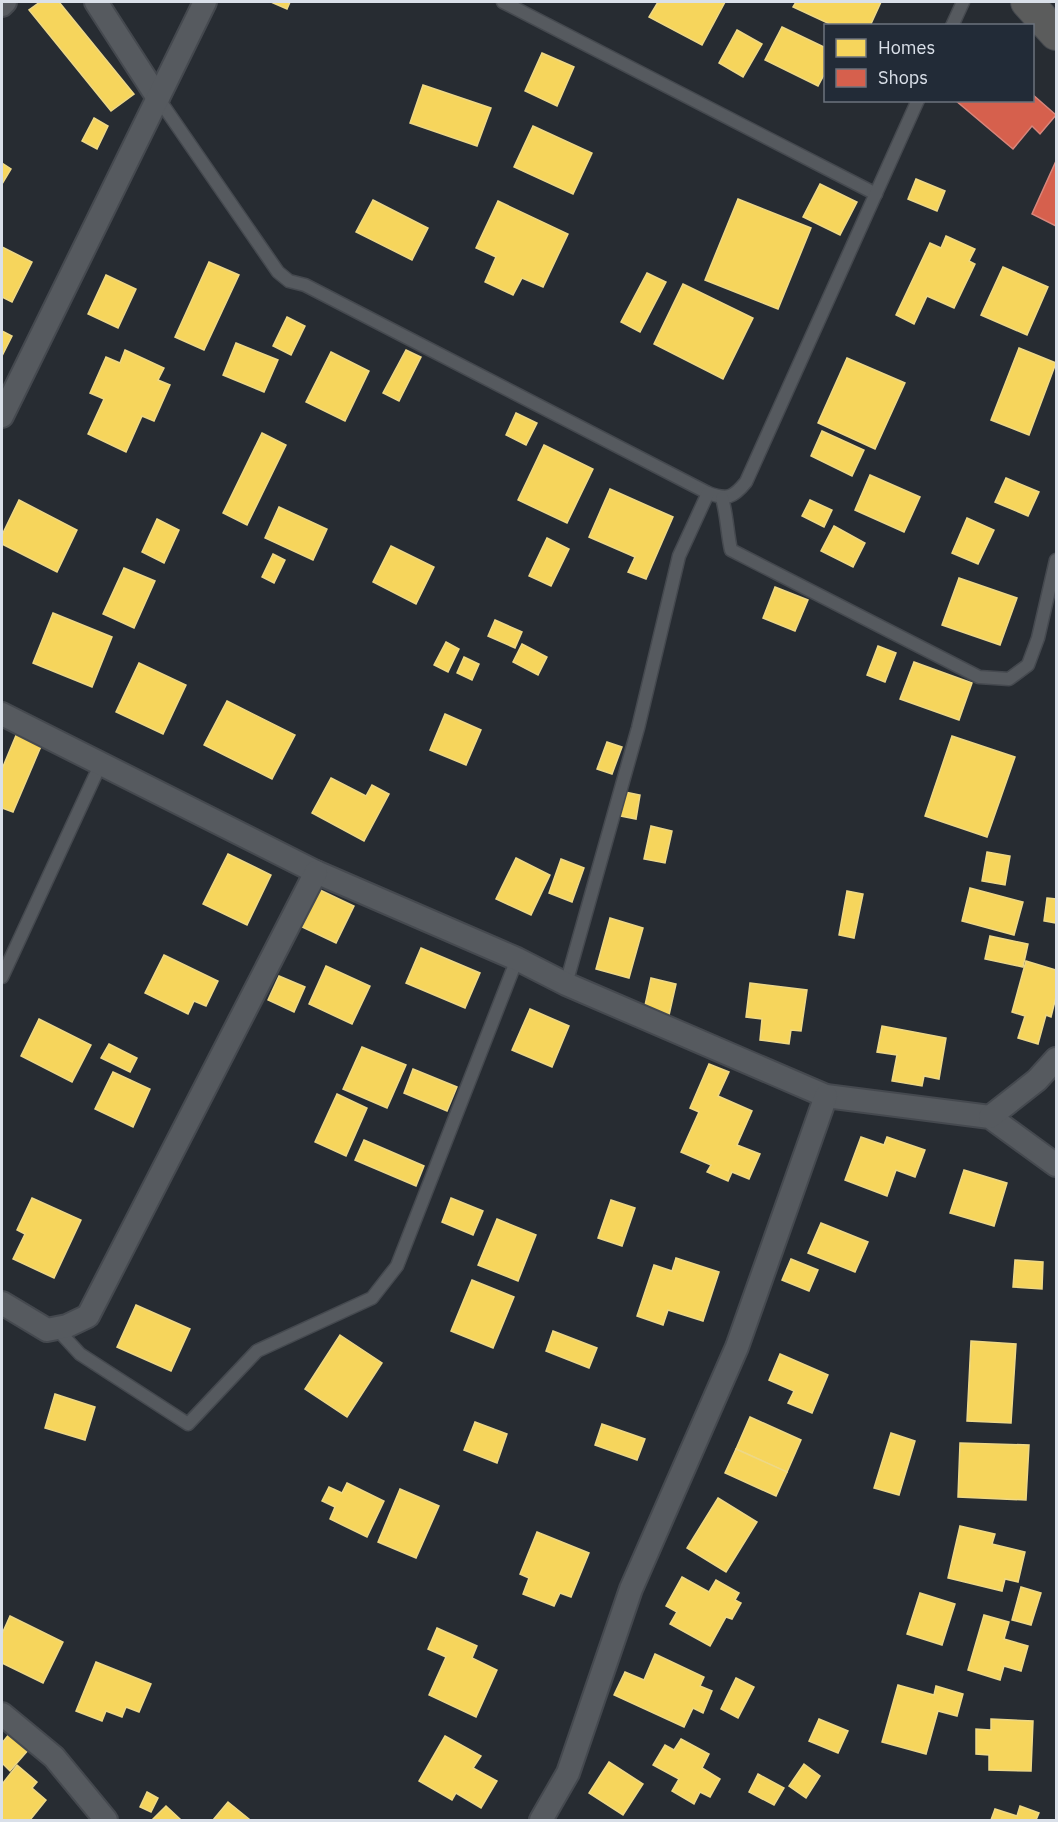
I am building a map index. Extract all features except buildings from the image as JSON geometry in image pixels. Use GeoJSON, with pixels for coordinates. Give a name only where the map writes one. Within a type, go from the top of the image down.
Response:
{"type":"FeatureCollection","features":[{"type":"Feature","properties":{"kind":"street"},"geometry":{"type":"LineString","coordinates":[[2,5],[5,2]]}},
{"type":"Feature","properties":{"kind":"street"},"geometry":{"type":"LineString","coordinates":[[96,2],[158,98]]}},
{"type":"Feature","properties":{"kind":"street"},"geometry":{"type":"LineString","coordinates":[[2,416],[205,2]]}},
{"type":"Feature","properties":{"kind":"street"},"geometry":{"type":"LineString","coordinates":[[1027,2],[1056,34]]}},
{"type":"Feature","properties":{"kind":"street"},"geometry":{"type":"LineString","coordinates":[[2,714],[316,872],[517,958],[566,984],[826,1096],[990,1117],[1056,1165]]}},
{"type":"Feature","properties":{"kind":"street"},"geometry":{"type":"LineString","coordinates":[[2,1303],[47,1330],[67,1326],[88,1316],[316,872]]}},
{"type":"Feature","properties":{"kind":"street"},"geometry":{"type":"LineString","coordinates":[[990,1117],[1037,1080],[1056,1059]]}},
{"type":"Feature","properties":{"kind":"street"},"geometry":{"type":"LineString","coordinates":[[541,1821],[568,1773],[631,1589],[737,1347],[826,1096]]}},
{"type":"Feature","properties":{"kind":"street"},"geometry":{"type":"LineString","coordinates":[[2,1714],[54,1757],[106,1821]]}},
{"type":"Feature","properties":{"kind":"lane"},"geometry":{"type":"LineString","coordinates":[[503,2],[876,194]]}},
{"type":"Feature","properties":{"kind":"lane"},"geometry":{"type":"LineString","coordinates":[[953,24],[963,2]]}},
{"type":"Feature","properties":{"kind":"lane"},"geometry":{"type":"LineString","coordinates":[[158,98],[278,272],[289,281],[305,285],[708,493],[722,498],[736,494],[746,482],[917,102]]}},
{"type":"Feature","properties":{"kind":"lane"},"geometry":{"type":"LineString","coordinates":[[566,984],[638,728],[679,556],[708,493]]}},
{"type":"Feature","properties":{"kind":"lane"},"geometry":{"type":"LineString","coordinates":[[722,498],[732,550],[980,677],[1009,679],[1028,665],[1038,638],[1056,560]]}},
{"type":"Feature","properties":{"kind":"lane"},"geometry":{"type":"LineString","coordinates":[[2,978],[101,764]]}},
{"type":"Feature","properties":{"kind":"lane"},"geometry":{"type":"LineString","coordinates":[[56,1328],[80,1354],[188,1424],[257,1351],[372,1298],[397,1266],[517,958]]}}]}
